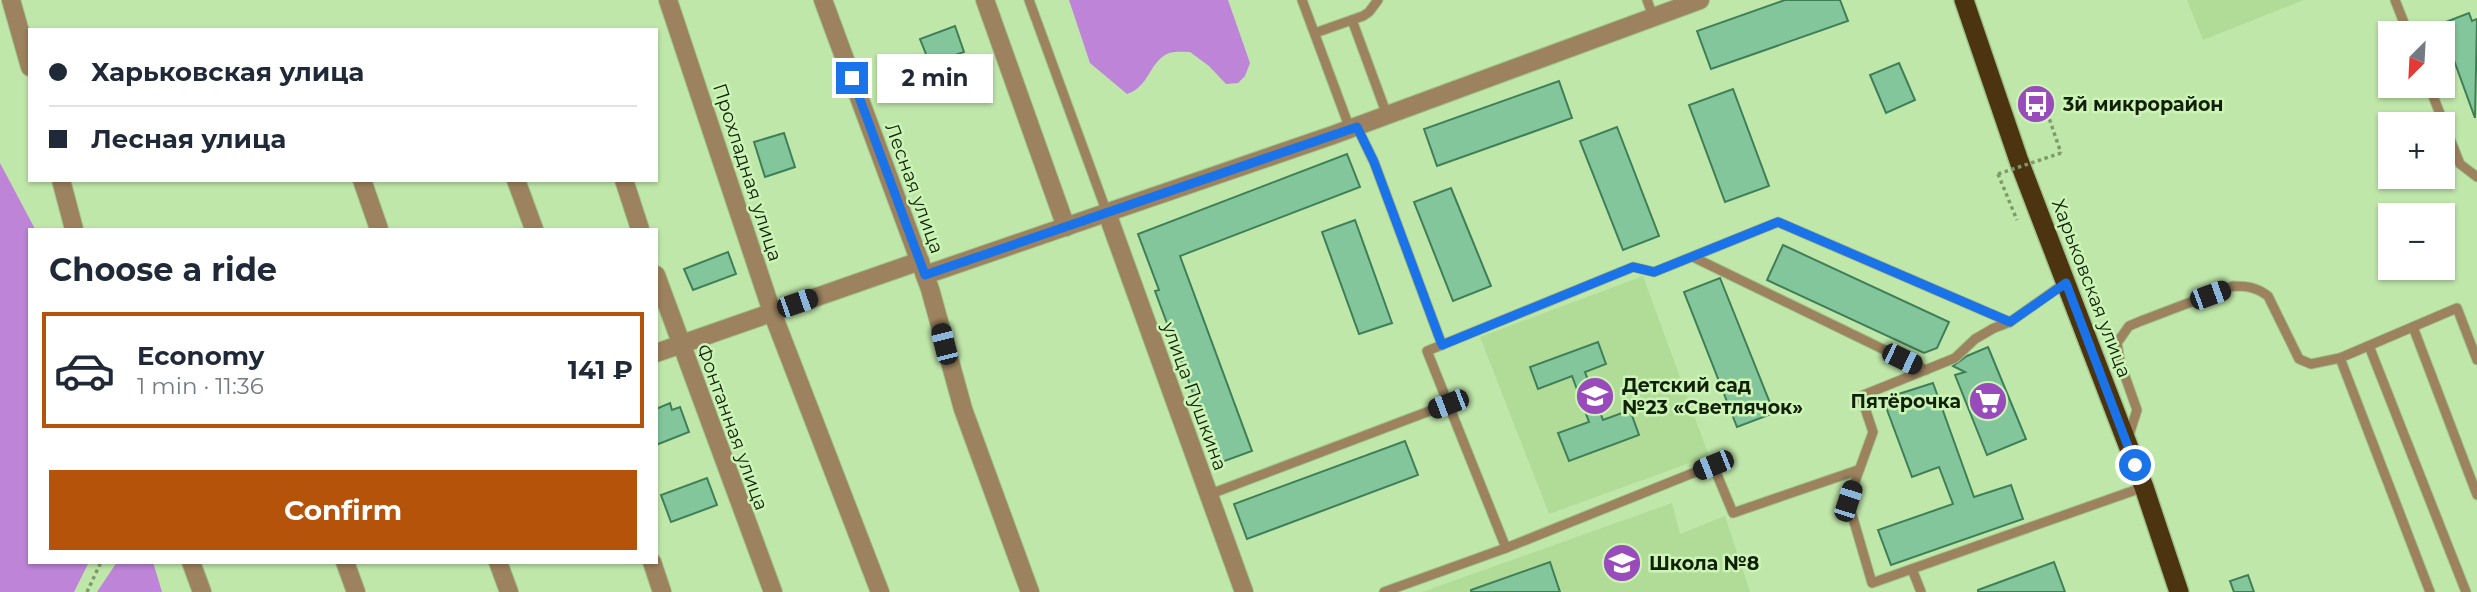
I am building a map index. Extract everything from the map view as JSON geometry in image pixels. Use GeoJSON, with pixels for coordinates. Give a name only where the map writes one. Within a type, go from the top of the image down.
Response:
{"type":"FeatureCollection","features":[{"type":"Feature","properties":{"kind":"highway","name":"Харьковская улица"},"geometry":{"type":"LineString","coordinates":[[1964,0],[2009,133],[2144,487],[2179,592]]}},
{"type":"Feature","properties":{"kind":"street"},"geometry":{"type":"LineString","coordinates":[[11,0],[28,60]]}},
{"type":"Feature","properties":{"kind":"street","name":"Прохладная улица"},"geometry":{"type":"LineString","coordinates":[[668,0],[772,312],[880,592]]}},
{"type":"Feature","properties":{"kind":"street","name":"Лесная улица"},"geometry":{"type":"LineString","coordinates":[[823,0],[922,268],[963,408],[1030,592]]}},
{"type":"Feature","properties":{"kind":"street"},"geometry":{"type":"LineString","coordinates":[[985,0],[1066,227]]}},
{"type":"Feature","properties":{"kind":"street"},"geometry":{"type":"LineString","coordinates":[[658,352],[772,312],[1066,227],[1354,128],[1650,8],[1700,0]]}},
{"type":"Feature","properties":{"kind":"street"},"geometry":{"type":"LineString","coordinates":[[62,182],[74,228]]}},
{"type":"Feature","properties":{"kind":"street"},"geometry":{"type":"LineString","coordinates":[[363,182],[379,228]]}},
{"type":"Feature","properties":{"kind":"street"},"geometry":{"type":"LineString","coordinates":[[517,182],[534,228]]}},
{"type":"Feature","properties":{"kind":"street"},"geometry":{"type":"LineString","coordinates":[[625,182],[640,228]]}},
{"type":"Feature","properties":{"kind":"street","name":"улица Пушкина"},"geometry":{"type":"LineString","coordinates":[[1107,213],[1244,592]]}},
{"type":"Feature","properties":{"kind":"street","name":"Фонтанная улица"},"geometry":{"type":"LineString","coordinates":[[658,281],[773,592]]}},
{"type":"Feature","properties":{"kind":"street"},"geometry":{"type":"LineString","coordinates":[[192,564],[202,592]]}},
{"type":"Feature","properties":{"kind":"street"},"geometry":{"type":"LineString","coordinates":[[346,564],[356,592]]}},
{"type":"Feature","properties":{"kind":"street"},"geometry":{"type":"LineString","coordinates":[[499,564],[509,592]]}},
{"type":"Feature","properties":{"kind":"street"},"geometry":{"type":"LineString","coordinates":[[653,564],[662,592]]}},
{"type":"Feature","properties":{"kind":"lane"},"geometry":{"type":"LineString","coordinates":[[1028,0],[1107,213]]}},
{"type":"Feature","properties":{"kind":"lane"},"geometry":{"type":"LineString","coordinates":[[1302,0],[1354,128],[1374,162],[1442,345]]}},
{"type":"Feature","properties":{"kind":"lane"},"geometry":{"type":"LineString","coordinates":[[1315,33],[1369,12],[1378,0]]}},
{"type":"Feature","properties":{"kind":"lane"},"geometry":{"type":"LineString","coordinates":[[2395,0],[2403,21]]}},
{"type":"Feature","properties":{"kind":"lane"},"geometry":{"type":"LineString","coordinates":[[1352,20],[1387,115]]}},
{"type":"Feature","properties":{"kind":"lane"},"geometry":{"type":"LineString","coordinates":[[2434,98],[2460,164],[2477,177]]}},
{"type":"Feature","properties":{"kind":"lane"},"geometry":{"type":"LineString","coordinates":[[1506,548],[1427,351],[1633,267],[1654,272],[1778,222],[2010,322]]}},
{"type":"Feature","properties":{"kind":"lane"},"geometry":{"type":"LineString","coordinates":[[1693,257],[1926,370]]}},
{"type":"Feature","properties":{"kind":"lane"},"geometry":{"type":"LineString","coordinates":[[2066,283],[2010,322],[1975,339],[1955,358],[1861,396],[1872,432],[1848,501],[1872,583],[2144,487]]}},
{"type":"Feature","properties":{"kind":"lane"},"geometry":{"type":"LineString","coordinates":[[2126,443],[2137,410],[2120,362],[2118,343],[2129,326],[2233,286],[2258,289],[2268,296],[2299,359],[2311,365],[2340,358],[2457,308],[2477,360]]}},
{"type":"Feature","properties":{"kind":"lane"},"geometry":{"type":"LineString","coordinates":[[2413,327],[2477,495]]}},
{"type":"Feature","properties":{"kind":"lane"},"geometry":{"type":"LineString","coordinates":[[2369,345],[2466,592]]}},
{"type":"Feature","properties":{"kind":"lane"},"geometry":{"type":"LineString","coordinates":[[2340,358],[2430,592]]}},
{"type":"Feature","properties":{"kind":"lane"},"geometry":{"type":"LineString","coordinates":[[1208,495],[1448,404]]}},
{"type":"Feature","properties":{"kind":"lane"},"geometry":{"type":"LineString","coordinates":[[1384,592],[1506,548],[1713,465],[1733,513],[1858,470]]}},
{"type":"Feature","properties":{"kind":"lane"},"geometry":{"type":"LineString","coordinates":[[1912,569],[1921,592]]}},
{"type":"Feature","properties":{"kind":"path"},"geometry":{"type":"LineString","coordinates":[[2017,220],[1998,174],[2061,153],[2045,106]]}},
{"type":"Feature","properties":{"kind":"path"},"geometry":{"type":"LineString","coordinates":[[87,592],[100,564]]}},
{"type":"Feature","properties":{"kind":"shaded area"},"geometry":{"type":"Polygon","coordinates":[[[1069,0],[1228,0],[1250,63],[1245,76],[1238,83],[1226,84],[1209,66],[1190,52],[1172,52],[1161,58],[1145,81],[1127,94],[1090,63],[1069,0]]]}},
{"type":"Feature","properties":{"kind":"shaded area"},"geometry":{"type":"Polygon","coordinates":[[[2187,0],[2304,0],[2203,40],[2187,0]]]}},
{"type":"Feature","properties":{"kind":"shaded area"},"geometry":{"type":"Polygon","coordinates":[[[0,163],[34,228],[28,228],[28,564],[88,564],[74,592],[0,592],[0,163]]]}},
{"type":"Feature","properties":{"kind":"shaded area","name":"Детский сад №23 «Светлячок»"},"geometry":{"type":"Polygon","coordinates":[[[1643,276],[1709,456],[1549,514],[1480,337],[1643,276]]]}},
{"type":"Feature","properties":{"kind":"shaded area","name":"Школа №8"},"geometry":{"type":"Polygon","coordinates":[[[1672,503],[1680,534],[1725,516],[1750,592],[1422,592],[1672,503]]]}},
{"type":"Feature","properties":{"kind":"shaded area"},"geometry":{"type":"Polygon","coordinates":[[[116,564],[154,564],[162,592],[97,592],[116,564]]]}},
{"type":"Feature","properties":{"kind":"building"},"geometry":{"type":"Polygon","coordinates":[[[1785,0],[1840,0],[1848,21],[1711,69],[1697,31],[1785,0]]]}},
{"type":"Feature","properties":{"kind":"building"},"geometry":{"type":"Polygon","coordinates":[[[2469,13],[2472,21],[2477,19],[2475,118],[2455,63],[2455,21],[2448,21],[2469,13]]]}},
{"type":"Feature","properties":{"kind":"building"},"geometry":{"type":"Polygon","coordinates":[[[955,26],[964,52],[930,64],[920,39],[955,26]]]}},
{"type":"Feature","properties":{"kind":"building"},"geometry":{"type":"Polygon","coordinates":[[[1899,63],[1915,100],[1886,113],[1870,75],[1899,63]]]}},
{"type":"Feature","properties":{"kind":"building"},"geometry":{"type":"Polygon","coordinates":[[[1559,81],[1572,118],[1437,166],[1424,129],[1559,81]]]}},
{"type":"Feature","properties":{"kind":"building"},"geometry":{"type":"Polygon","coordinates":[[[1733,89],[1769,186],[1725,202],[1689,105],[1733,89]]]}},
{"type":"Feature","properties":{"kind":"building"},"geometry":{"type":"Polygon","coordinates":[[[1617,127],[1659,236],[1623,250],[1580,141],[1617,127]]]}},
{"type":"Feature","properties":{"kind":"building"},"geometry":{"type":"Polygon","coordinates":[[[784,133],[795,167],[765,177],[754,142],[784,133]]]}},
{"type":"Feature","properties":{"kind":"building"},"geometry":{"type":"Polygon","coordinates":[[[1347,154],[1360,187],[1180,256],[1252,451],[1219,463],[1155,291],[1159,290],[1138,234],[1347,154]]]}},
{"type":"Feature","properties":{"kind":"building"},"geometry":{"type":"Polygon","coordinates":[[[1451,188],[1491,286],[1453,301],[1414,202],[1451,188]]]}},
{"type":"Feature","properties":{"kind":"building"},"geometry":{"type":"Polygon","coordinates":[[[1355,220],[1392,323],[1359,334],[1322,232],[1355,220]]]}},
{"type":"Feature","properties":{"kind":"building"},"geometry":{"type":"Polygon","coordinates":[[[1783,245],[1949,322],[1937,348],[1924,353],[1767,280],[1783,245]]]}},
{"type":"Feature","properties":{"kind":"building"},"geometry":{"type":"Polygon","coordinates":[[[728,252],[736,274],[693,290],[684,269],[728,252]]]}},
{"type":"Feature","properties":{"kind":"building"},"geometry":{"type":"Polygon","coordinates":[[[1720,278],[1774,413],[1737,427],[1684,292],[1720,278]]]}},
{"type":"Feature","properties":{"kind":"building"},"geometry":{"type":"Polygon","coordinates":[[[1598,342],[1606,364],[1585,372],[1603,420],[1630,410],[1639,435],[1569,461],[1558,433],[1589,422],[1572,376],[1538,389],[1530,367],[1598,342]]]}},
{"type":"Feature","properties":{"kind":"building"},"geometry":{"type":"Polygon","coordinates":[[[1988,347],[2026,439],[1987,455],[1955,375],[1965,372],[1953,366],[1967,356],[1988,347]]]}},
{"type":"Feature","properties":{"kind":"building"},"geometry":{"type":"Polygon","coordinates":[[[1933,383],[1974,497],[2011,485],[2023,519],[1891,565],[1878,530],[1953,504],[1939,467],[1912,477],[1883,399],[1933,383]]]}},
{"type":"Feature","properties":{"kind":"building"},"geometry":{"type":"Polygon","coordinates":[[[670,403],[672,410],[680,407],[689,432],[658,444],[658,408],[670,403]]]}},
{"type":"Feature","properties":{"kind":"building"},"geometry":{"type":"Polygon","coordinates":[[[1405,441],[1418,475],[1247,539],[1234,504],[1405,441]]]}},
{"type":"Feature","properties":{"kind":"building"},"geometry":{"type":"Polygon","coordinates":[[[707,478],[717,505],[671,522],[661,495],[707,478]]]}},
{"type":"Feature","properties":{"kind":"building"},"geometry":{"type":"Polygon","coordinates":[[[1550,562],[1560,592],[1471,592],[1471,590],[1550,562]]]}},
{"type":"Feature","properties":{"kind":"building"},"geometry":{"type":"Polygon","coordinates":[[[2054,562],[2065,592],[1978,592],[1978,590],[2054,562]]]}},
{"type":"Feature","properties":{"kind":"building"},"geometry":{"type":"Polygon","coordinates":[[[2248,575],[2254,592],[2234,592],[2230,581],[2248,575]]]}},
{"type":"Feature","properties":{"kind":"place","name":"3й микрорайон"},"geometry":{"type":"Point","coordinates":[2036,104]}},
{"type":"Feature","properties":{"kind":"place","name":"Детский сад №23 «Светлячок»"},"geometry":{"type":"Point","coordinates":[1595,396]}},
{"type":"Feature","properties":{"kind":"place","name":"Пятёрочка"},"geometry":{"type":"Point","coordinates":[1988,401]}},
{"type":"Feature","properties":{"kind":"place","name":"Школа №8"},"geometry":{"type":"Point","coordinates":[1622,563]}},
{"type":"Feature","properties":{"kind":"route"},"geometry":{"type":"LineString","coordinates":[[852,78],[925,275],[1357,127],[1374,162],[1442,345],[1633,267],[1654,272],[1778,222],[2010,322],[2066,283],[2135,465]]}}]}
